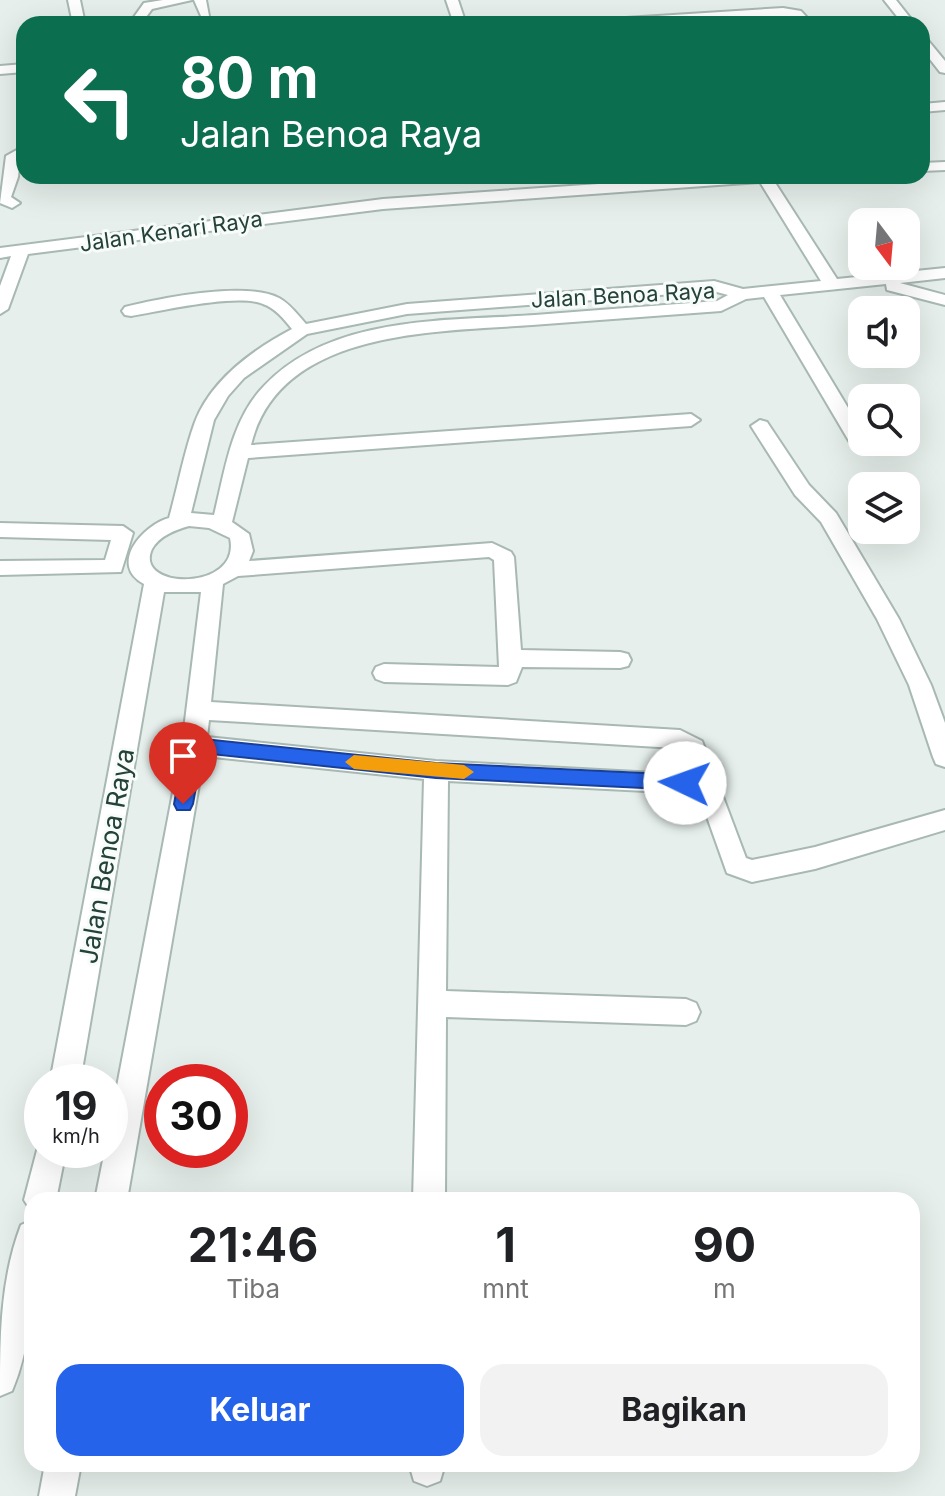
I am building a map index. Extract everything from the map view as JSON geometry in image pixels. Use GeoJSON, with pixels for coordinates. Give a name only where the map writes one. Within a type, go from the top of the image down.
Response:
{"type":"FeatureCollection","features":[{"type":"Feature","properties":{"kind":"street"},"geometry":{"type":"LineString","coordinates":[[141,16],[148,6],[186,0]]}},
{"type":"Feature","properties":{"kind":"street"},"geometry":{"type":"LineString","coordinates":[[890,0],[903,16]]}},
{"type":"Feature","properties":{"kind":"street"},"geometry":{"type":"LineString","coordinates":[[720,16],[783,12],[799,16]]}},
{"type":"Feature","properties":{"kind":"street"},"geometry":{"type":"LineString","coordinates":[[12,203],[3,199],[11,177],[13,156],[16,154]]}},
{"type":"Feature","properties":{"kind":"street","name":"Jalan Kenari Raya"},"geometry":{"type":"LineString","coordinates":[[0,253],[480,191],[622,184]]}},
{"type":"Feature","properties":{"kind":"street"},"geometry":{"type":"LineString","coordinates":[[768,184],[833,286]]}},
{"type":"Feature","properties":{"kind":"street"},"geometry":{"type":"LineString","coordinates":[[0,309],[21,250]]}},
{"type":"Feature","properties":{"kind":"street"},"geometry":{"type":"LineString","coordinates":[[742,294],[945,273]]}},
{"type":"Feature","properties":{"kind":"street"},"geometry":{"type":"LineString","coordinates":[[871,283],[913,289],[945,300]]}},
{"type":"Feature","properties":{"kind":"street","name":"Jalan Benoa Raya"},"geometry":{"type":"LineString","coordinates":[[179,520],[205,420],[220,394],[238,374],[302,330],[407,309],[714,286],[742,294]]}},
{"type":"Feature","properties":{"kind":"street"},"geometry":{"type":"LineString","coordinates":[[770,292],[848,424]]}},
{"type":"Feature","properties":{"kind":"street","name":"Jalan Benoa Raya"},"geometry":{"type":"LineString","coordinates":[[222,522],[245,429],[270,390],[306,361],[348,342],[408,329],[721,306],[742,294]]}},
{"type":"Feature","properties":{"kind":"street"},"geometry":{"type":"LineString","coordinates":[[131,311],[246,296],[268,299],[285,311],[302,330]]}},
{"type":"Feature","properties":{"kind":"street"},"geometry":{"type":"LineString","coordinates":[[241,452],[691,420]]}},
{"type":"Feature","properties":{"kind":"street"},"geometry":{"type":"LineString","coordinates":[[760,426],[802,490],[829,518],[888,619],[920,685],[945,757]]}},
{"type":"Feature","properties":{"kind":"street"},"geometry":{"type":"LineString","coordinates":[[128,1075],[194,745],[224,576],[243,551],[239,534],[222,522],[201,518],[179,520],[152,533],[141,546],[138,561],[141,573],[155,583],[183,589],[224,576],[492,550],[501,552],[504,557],[511,672],[502,678],[384,673]]}},
{"type":"Feature","properties":{"kind":"street"},"geometry":{"type":"LineString","coordinates":[[0,530],[123,533],[114,567],[0,568]]}},
{"type":"Feature","properties":{"kind":"street","name":"Jalan Benoa Raya"},"geometry":{"type":"LineString","coordinates":[[68,1064],[155,583]]}},
{"type":"Feature","properties":{"kind":"street"},"geometry":{"type":"LineString","coordinates":[[510,658],[620,660]]}},
{"type":"Feature","properties":{"kind":"street"},"geometry":{"type":"LineString","coordinates":[[199,710],[680,739],[694,748],[736,865],[752,871],[815,858],[945,820]]}},
{"type":"Feature","properties":{"kind":"street"},"geometry":{"type":"LineString","coordinates":[[194,745],[436,771],[685,783]]}},
{"type":"Feature","properties":{"kind":"street"},"geometry":{"type":"LineString","coordinates":[[429,1192],[436,771]]}},
{"type":"Feature","properties":{"kind":"street"},"geometry":{"type":"LineString","coordinates":[[430,1003],[686,1012]]}},
{"type":"Feature","properties":{"kind":"street"},"geometry":{"type":"LineString","coordinates":[[42,1192],[47,1168]]}},
{"type":"Feature","properties":{"kind":"street"},"geometry":{"type":"LineString","coordinates":[[112,1192],[114,1168]]}},
{"type":"Feature","properties":{"kind":"street"},"geometry":{"type":"LineString","coordinates":[[0,1379],[24,1272]]}},
{"type":"Feature","properties":{"kind":"street"},"geometry":{"type":"LineString","coordinates":[[57,1496],[62,1472]]}},
{"type":"Feature","properties":{"kind":"slow traffic"},"geometry":{"type":"LineString","coordinates":[[354,762],[464,772]]}},
{"type":"Feature","properties":{"kind":"route"},"geometry":{"type":"LineString","coordinates":[[183,804],[194,745],[436,771],[685,783]]}}]}
